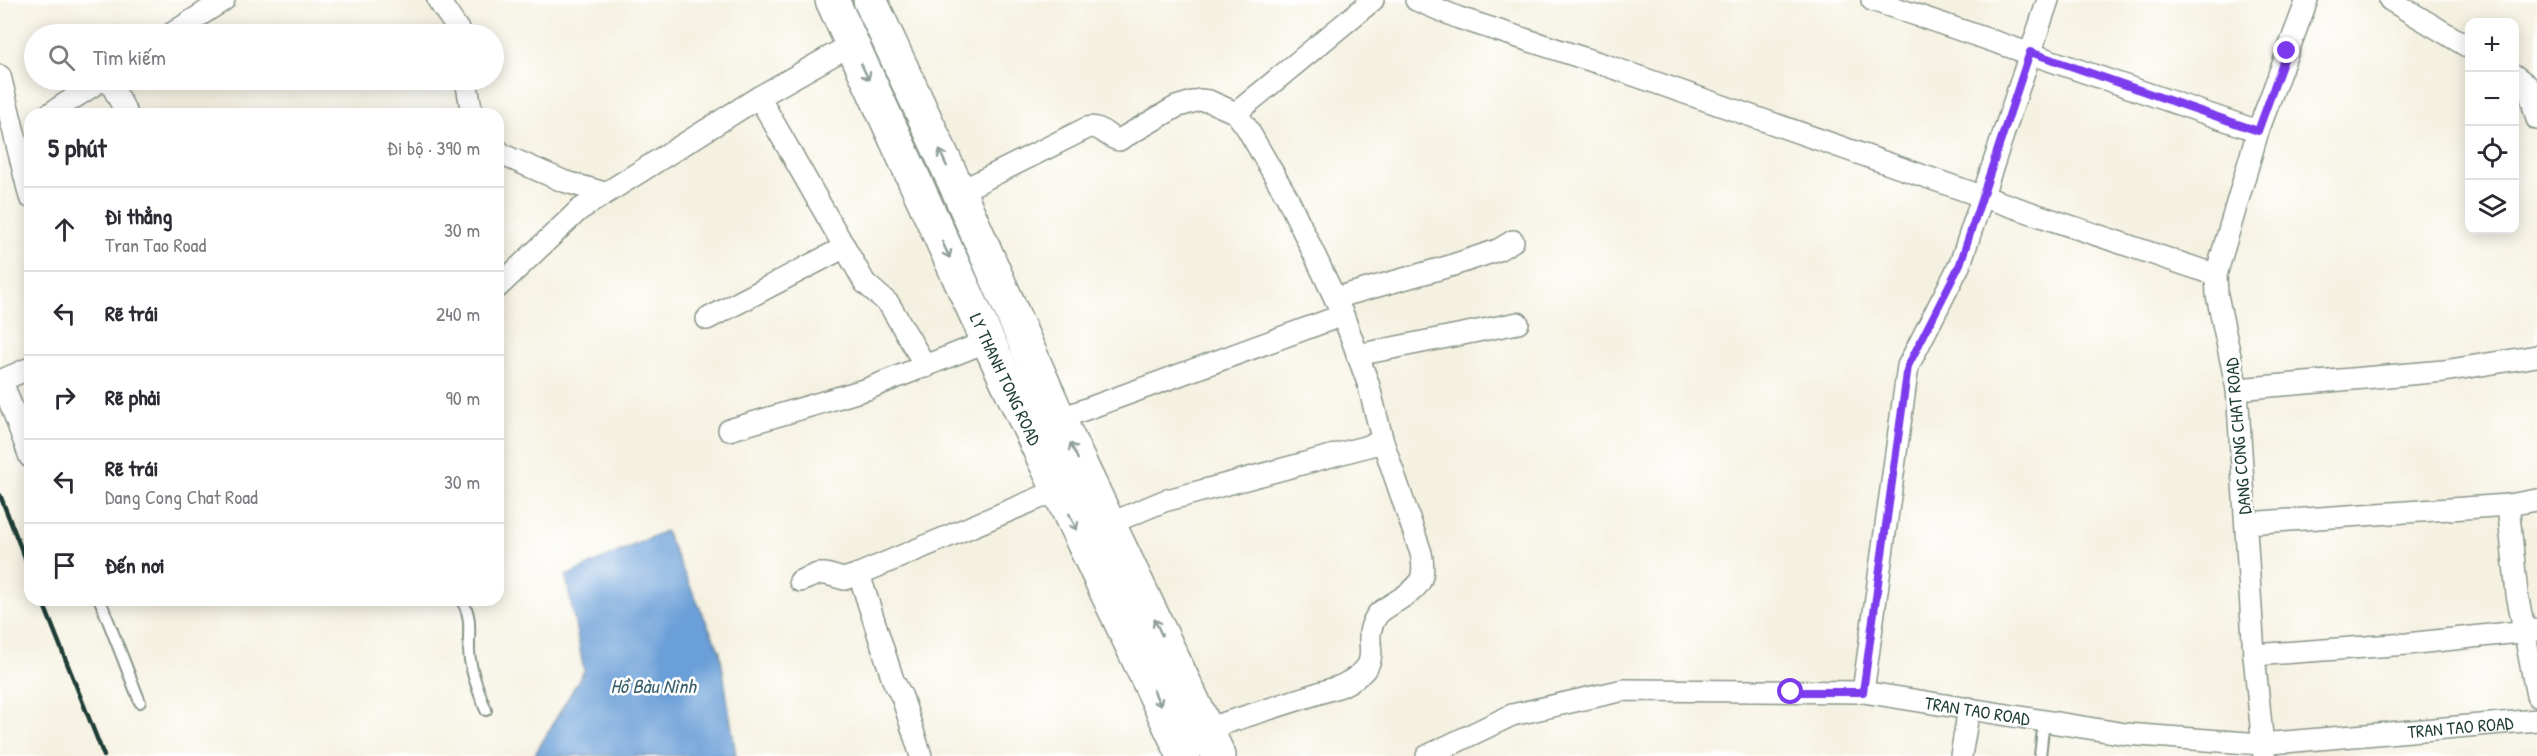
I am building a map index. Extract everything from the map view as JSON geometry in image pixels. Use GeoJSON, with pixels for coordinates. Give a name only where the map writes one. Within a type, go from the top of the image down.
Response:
{"type":"FeatureCollection","features":[{"type":"Feature","properties":{"kind":"main road","name":"LY THANH TONG ROAD"},"geometry":{"type":"LineString","coordinates":[[832,0],[988,341],[1184,756]]}},
{"type":"Feature","properties":{"kind":"main road","name":"LY THANH TONG ROAD"},"geometry":{"type":"LineString","coordinates":[[870,0],[959,192],[1059,419],[1212,743]]}},
{"type":"Feature","properties":{"kind":"street"},"geometry":{"type":"LineString","coordinates":[[187,24],[224,0]]}},
{"type":"Feature","properties":{"kind":"street"},"geometry":{"type":"LineString","coordinates":[[438,0],[454,24]]}},
{"type":"Feature","properties":{"kind":"street"},"geometry":{"type":"LineString","coordinates":[[1236,113],[1373,0]]}},
{"type":"Feature","properties":{"kind":"street"},"geometry":{"type":"LineString","coordinates":[[1872,0],[2258,131]]}},
{"type":"Feature","properties":{"kind":"street"},"geometry":{"type":"LineString","coordinates":[[1863,692],[1908,366],[1960,264],[1984,198],[2048,0]]}},
{"type":"Feature","properties":{"kind":"street","name":"DANG CONG CHAT ROAD"},"geometry":{"type":"LineString","coordinates":[[2262,750],[2237,389],[2217,295],[2216,275],[2258,131],[2307,0]]}},
{"type":"Feature","properties":{"kind":"street"},"geometry":{"type":"LineString","coordinates":[[2390,0],[2465,46]]}},
{"type":"Feature","properties":{"kind":"street"},"geometry":{"type":"LineString","coordinates":[[1425,2],[1984,198],[2216,275]]}},
{"type":"Feature","properties":{"kind":"street"},"geometry":{"type":"LineString","coordinates":[[504,281],[579,210],[759,97],[840,51]]}},
{"type":"Feature","properties":{"kind":"street"},"geometry":{"type":"LineString","coordinates":[[0,76],[23,130]]}},
{"type":"Feature","properties":{"kind":"street"},"geometry":{"type":"LineString","coordinates":[[2526,81],[2537,119]]}},
{"type":"Feature","properties":{"kind":"street"},"geometry":{"type":"LineString","coordinates":[[58,108],[86,90]]}},
{"type":"Feature","properties":{"kind":"street"},"geometry":{"type":"LineString","coordinates":[[114,90],[124,108]]}},
{"type":"Feature","properties":{"kind":"street"},"geometry":{"type":"LineString","coordinates":[[468,90],[471,108]]}},
{"type":"Feature","properties":{"kind":"street"},"geometry":{"type":"LineString","coordinates":[[759,97],[865,283],[889,304],[926,367]]}},
{"type":"Feature","properties":{"kind":"street"},"geometry":{"type":"LineString","coordinates":[[959,192],[1087,128],[1094,126],[1101,128],[1113,139],[1119,140],[1176,107],[1199,100],[1209,100],[1236,113],[1247,128],[1287,198],[1339,307],[1368,383],[1383,442],[1421,553],[1424,570],[1421,581],[1417,588],[1379,613],[1372,625],[1370,662],[1358,678],[1212,743]]}},
{"type":"Feature","properties":{"kind":"street"},"geometry":{"type":"LineString","coordinates":[[504,155],[563,181],[605,193]]}},
{"type":"Feature","properties":{"kind":"street"},"geometry":{"type":"LineString","coordinates":[[1059,419],[1339,307],[1498,250],[1513,241]]}},
{"type":"Feature","properties":{"kind":"street"},"geometry":{"type":"LineString","coordinates":[[707,319],[845,248]]}},
{"type":"Feature","properties":{"kind":"street"},"geometry":{"type":"LineString","coordinates":[[1357,355],[1518,323]]}},
{"type":"Feature","properties":{"kind":"street"},"geometry":{"type":"LineString","coordinates":[[729,430],[867,389],[988,341]]}},
{"type":"Feature","properties":{"kind":"street"},"geometry":{"type":"LineString","coordinates":[[2237,389],[2444,371],[2537,356]]}},
{"type":"Feature","properties":{"kind":"street"},"geometry":{"type":"LineString","coordinates":[[24,371],[1,381],[24,441]]}},
{"type":"Feature","properties":{"kind":"street"},"geometry":{"type":"LineString","coordinates":[[1109,525],[1164,501],[1383,442]]}},
{"type":"Feature","properties":{"kind":"street"},"geometry":{"type":"LineString","coordinates":[[800,581],[818,574],[844,579],[859,574],[1058,489]]}},
{"type":"Feature","properties":{"kind":"street"},"geometry":{"type":"LineString","coordinates":[[2246,523],[2508,505],[2537,500]]}},
{"type":"Feature","properties":{"kind":"street"},"geometry":{"type":"LineString","coordinates":[[2508,505],[2517,594],[2530,631],[2537,696]]}},
{"type":"Feature","properties":{"kind":"street"},"geometry":{"type":"LineString","coordinates":[[859,574],[892,680],[904,704],[921,756]]}},
{"type":"Feature","properties":{"kind":"street"},"geometry":{"type":"LineString","coordinates":[[2254,655],[2530,631]]}},
{"type":"Feature","properties":{"kind":"street","name":"TRAN TAO ROAD"},"geometry":{"type":"LineString","coordinates":[[1427,756],[1512,715],[1624,690],[1863,692],[2126,734],[2262,750],[2537,720]]}},
{"type":"Feature","properties":{"kind":"street"},"geometry":{"type":"LineString","coordinates":[[1960,756],[1969,708]]}},
{"type":"Feature","properties":{"kind":"lane"},"geometry":{"type":"LineString","coordinates":[[102,606],[140,702]]}},
{"type":"Feature","properties":{"kind":"lane"},"geometry":{"type":"LineString","coordinates":[[464,606],[470,619],[470,658],[476,686],[486,710]]}},
{"type":"Feature","properties":{"kind":"lane"},"geometry":{"type":"LineString","coordinates":[[2040,756],[2044,720]]}},
{"type":"Feature","properties":{"kind":"water","name":"Hồ Bàu Nình"},"geometry":{"type":"Polygon","coordinates":[[[665,531],[720,652],[736,756],[534,756],[584,671],[566,576],[665,531]]]}},
{"type":"Feature","properties":{"kind":"railway"},"geometry":{"type":"LineString","coordinates":[[0,495],[24,556]]}},
{"type":"Feature","properties":{"kind":"railway"},"geometry":{"type":"LineString","coordinates":[[44,606],[104,756]]}},
{"type":"Feature","properties":{"kind":"route"},"geometry":{"type":"LineString","coordinates":[[1791,692],[1863,692],[1908,366],[1960,264],[1984,198],[2030,52],[2258,131],[2287,51]]}}]}
